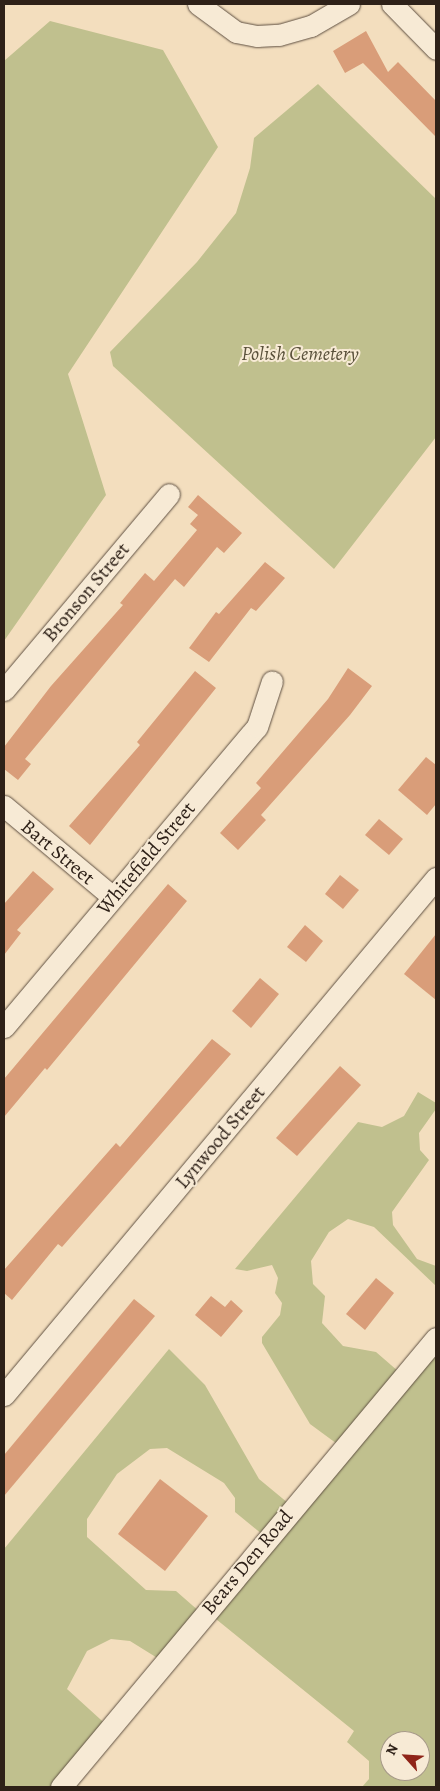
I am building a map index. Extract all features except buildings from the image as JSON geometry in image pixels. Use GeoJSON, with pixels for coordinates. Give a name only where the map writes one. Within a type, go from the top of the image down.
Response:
{"type":"FeatureCollection","features":[{"type":"Feature","properties":{"kind":"street"},"geometry":{"type":"LineString","coordinates":[[198,4],[236,32],[257,36],[303,29],[349,4]]}},
{"type":"Feature","properties":{"kind":"street"},"geometry":{"type":"LineString","coordinates":[[392,4],[436,49]]}},
{"type":"Feature","properties":{"kind":"street","name":"Bronson Street"},"geometry":{"type":"LineString","coordinates":[[4,690],[169,494]]}},
{"type":"Feature","properties":{"kind":"street","name":"Whitefield Street"},"geometry":{"type":"LineString","coordinates":[[4,1027],[257,726],[272,681]]}},
{"type":"Feature","properties":{"kind":"street","name":"Bart Street"},"geometry":{"type":"LineString","coordinates":[[4,806],[112,897]]}},
{"type":"Feature","properties":{"kind":"street","name":"Lynwood Street"},"geometry":{"type":"LineString","coordinates":[[4,1395],[436,878]]}},
{"type":"Feature","properties":{"kind":"street","name":"Bears Den Road"},"geometry":{"type":"LineString","coordinates":[[61,1787],[436,1338]]}},
{"type":"Feature","properties":{"kind":"green space"},"geometry":{"type":"Polygon","coordinates":[[[50,21],[163,50],[218,147],[68,374],[106,495],[4,641],[4,61],[50,21]]]}},
{"type":"Feature","properties":{"kind":"green space","name":"Polish Cemetery"},"geometry":{"type":"Polygon","coordinates":[[[318,84],[436,199],[436,437],[334,569],[113,366],[110,352],[197,262],[236,213],[250,168],[254,138],[318,84]]]}},
{"type":"Feature","properties":{"kind":"green space"},"geometry":{"type":"Polygon","coordinates":[[[418,1092],[436,1103],[436,1109],[419,1133],[420,1150],[429,1160],[392,1212],[393,1225],[417,1259],[436,1266],[436,1286],[374,1227],[348,1219],[329,1232],[311,1261],[313,1284],[325,1296],[322,1323],[343,1346],[376,1352],[406,1378],[436,1347],[436,1787],[362,1787],[369,1779],[369,1761],[347,1742],[354,1731],[211,1615],[263,1535],[235,1512],[235,1498],[224,1483],[167,1448],[150,1449],[117,1474],[87,1519],[87,1537],[146,1590],[176,1591],[200,1612],[167,1664],[130,1641],[111,1639],[87,1651],[67,1689],[111,1729],[66,1787],[4,1787],[4,1549],[169,1349],[205,1385],[259,1479],[288,1503],[344,1449],[310,1424],[262,1343],[262,1337],[280,1315],[282,1303],[275,1293],[278,1278],[272,1265],[247,1271],[235,1269],[358,1122],[382,1127],[404,1116],[418,1092]]]}}]}
